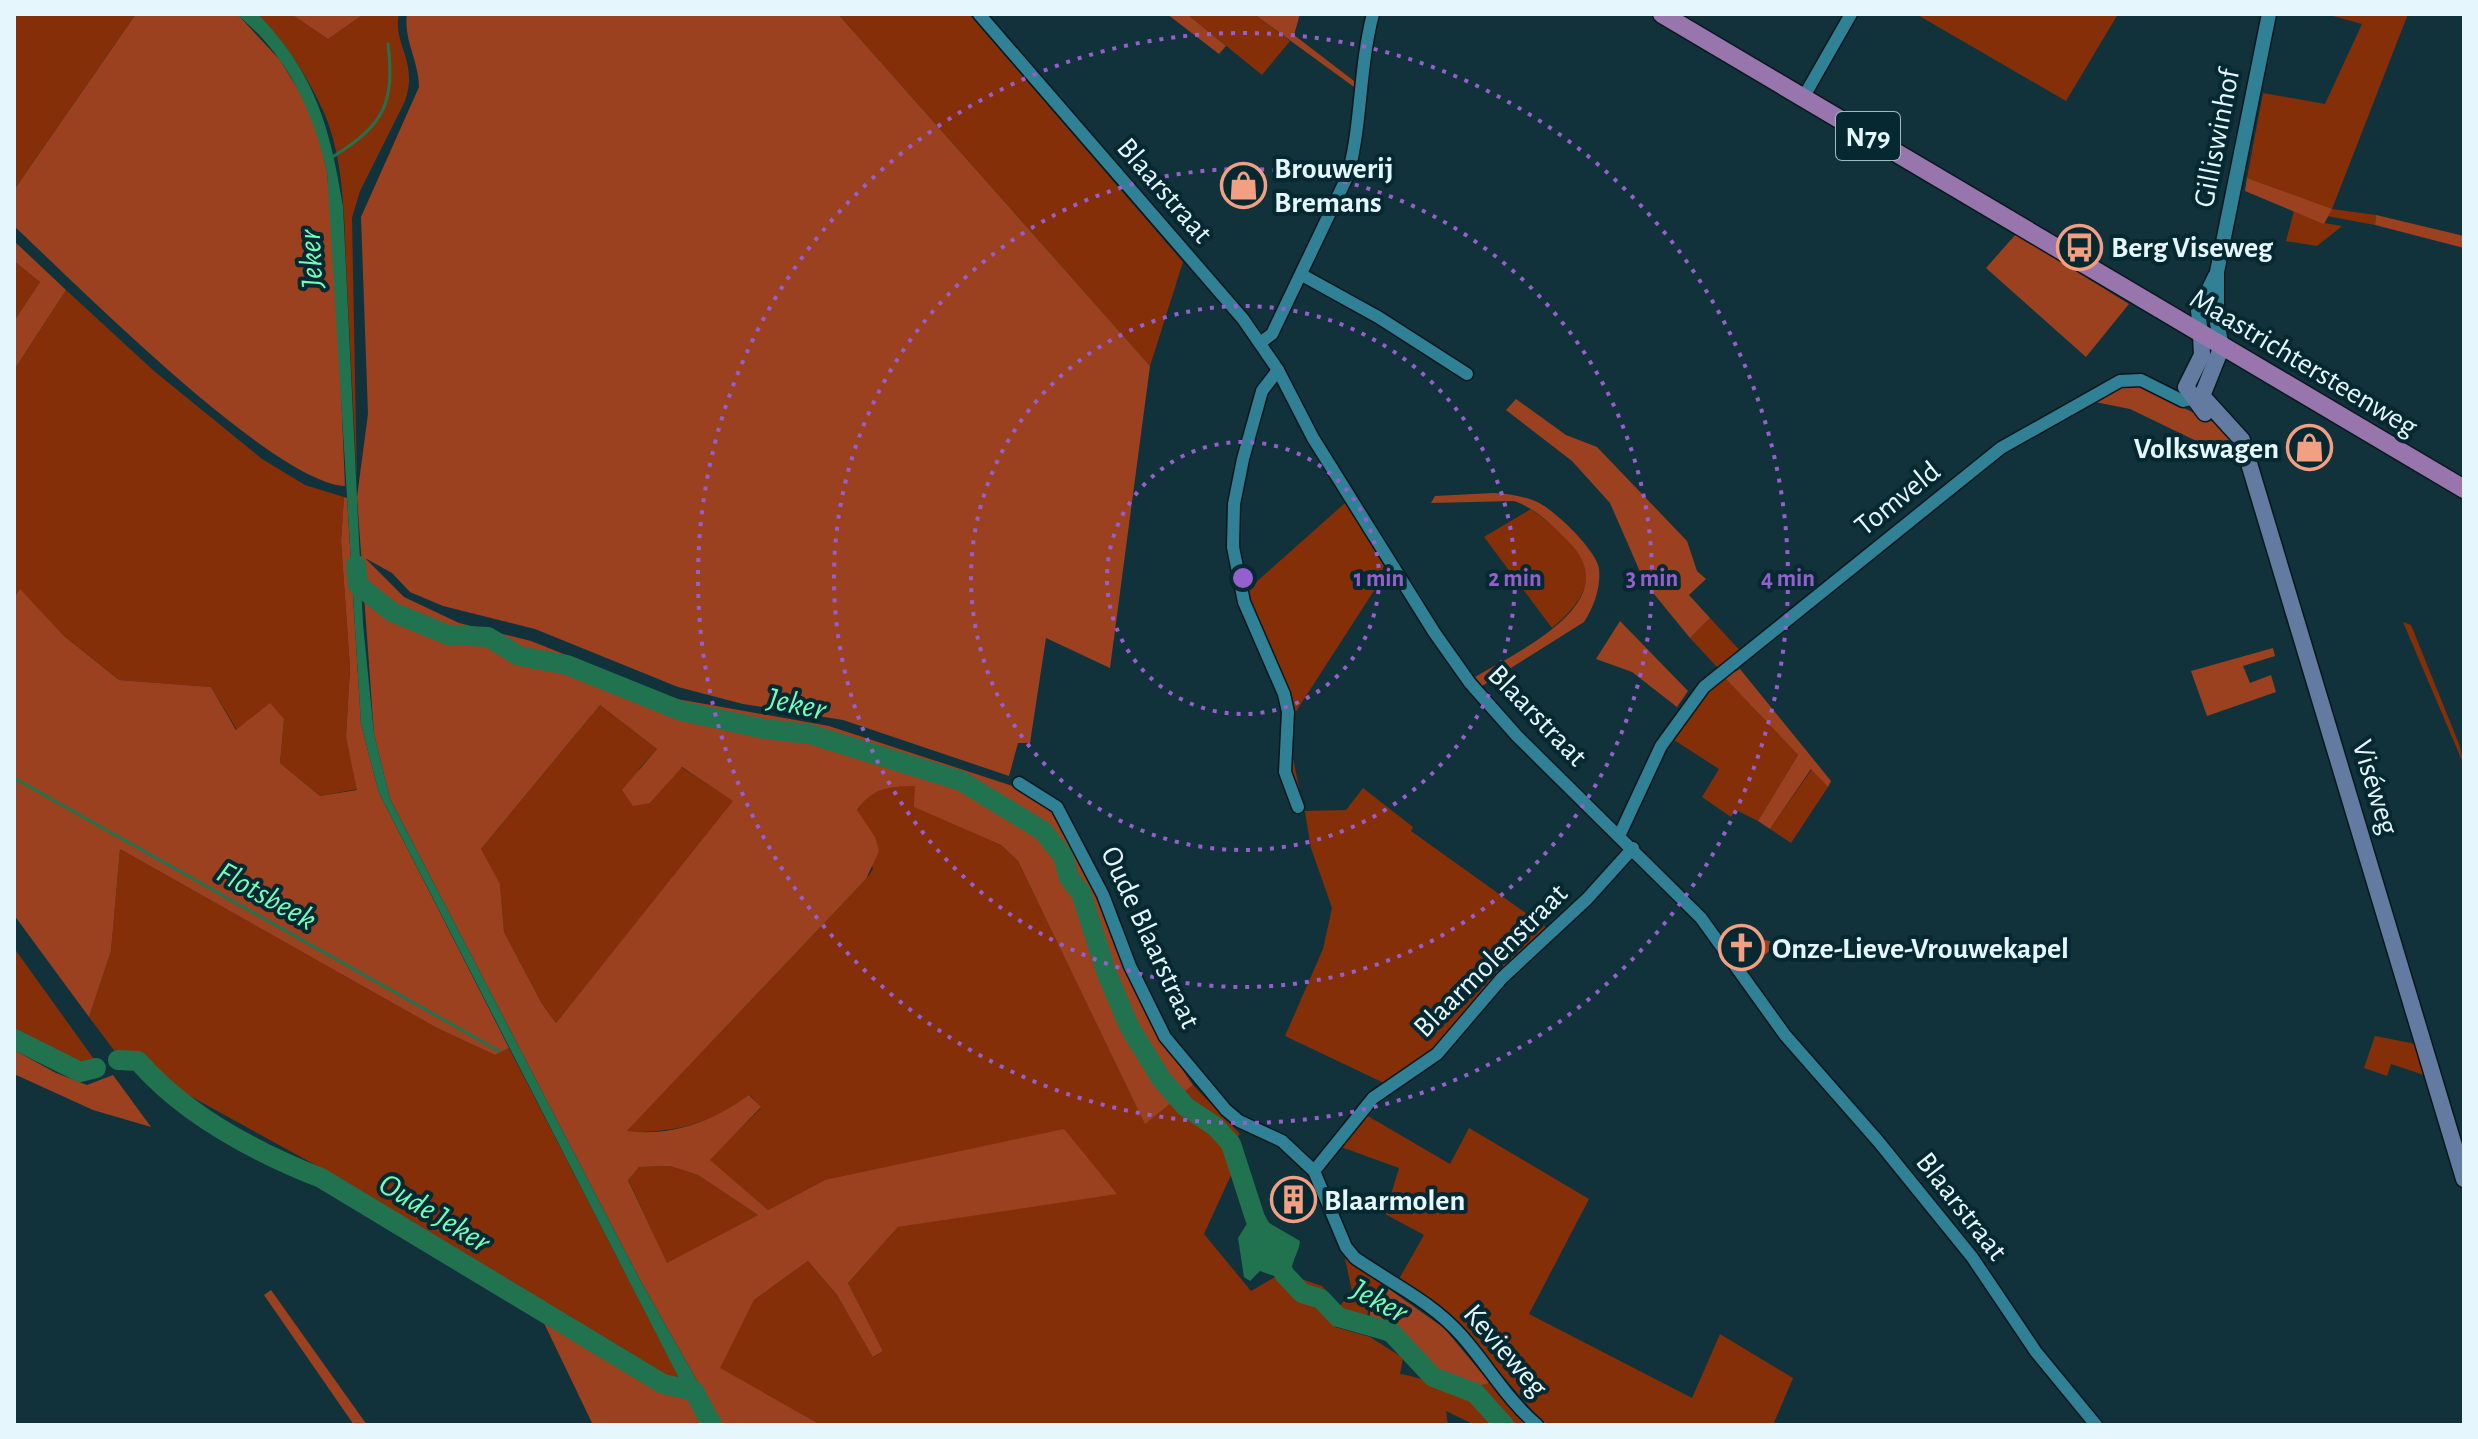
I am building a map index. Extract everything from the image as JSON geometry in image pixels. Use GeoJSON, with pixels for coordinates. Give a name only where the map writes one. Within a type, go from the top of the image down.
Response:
{"type":"FeatureCollection","features":[{"type":"Feature","properties":{"kind":"main road","name":"Maastrichtersteenweg"},"geometry":{"type":"LineString","coordinates":[[1662,14],[2464,489]]}},
{"type":"Feature","properties":{"kind":"main road","name":"Gilliswinhof"},"geometry":{"type":"LineString","coordinates":[[2193,394],[2202,355],[2201,334]]}},
{"type":"Feature","properties":{"kind":"main road","name":"Gilliswinhof"},"geometry":{"type":"LineString","coordinates":[[2193,394],[2222,346]]}},
{"type":"Feature","properties":{"kind":"main road","name":"Viséweg"},"geometry":{"type":"LineString","coordinates":[[2193,394],[2205,414],[2222,418],[2242,440],[2464,1179]]}},
{"type":"Feature","properties":{"kind":"street","name":"Blaarstraat"},"geometry":{"type":"LineString","coordinates":[[979,14],[1243,319],[1278,370],[1313,438],[1470,683],[1517,736],[1620,834],[1701,918],[1785,1035],[1878,1141],[1972,1257],[2036,1352],[2096,1425]]}},
{"type":"Feature","properties":{"kind":"street"},"geometry":{"type":"LineString","coordinates":[[1260,343],[1272,334],[1348,175],[1355,148],[1366,40],[1373,14]]}},
{"type":"Feature","properties":{"kind":"street"},"geometry":{"type":"LineString","coordinates":[[1803,98],[1851,14]]}},
{"type":"Feature","properties":{"kind":"street","name":"Gilliswinhof"},"geometry":{"type":"LineString","coordinates":[[2222,346],[2217,323],[2217,272],[2269,14]]}},
{"type":"Feature","properties":{"kind":"street","name":"Gilliswinhof"},"geometry":{"type":"LineString","coordinates":[[2201,334],[2198,311],[2217,272]]}},
{"type":"Feature","properties":{"kind":"street"},"geometry":{"type":"LineString","coordinates":[[1302,275],[1378,317],[1467,374]]}},
{"type":"Feature","properties":{"kind":"street"},"geometry":{"type":"LineString","coordinates":[[1278,370],[1262,391],[1243,459],[1234,504],[1233,547],[1244,602],[1284,694],[1288,712],[1285,772],[1298,807]]}},
{"type":"Feature","properties":{"kind":"street","name":"Tomveld"},"geometry":{"type":"LineString","coordinates":[[1620,834],[1661,746],[1704,687],[2001,448],[2120,381],[2141,380],[2164,391],[2193,394]]}},
{"type":"Feature","properties":{"kind":"street","name":"Oude Blaarstraat"},"geometry":{"type":"LineString","coordinates":[[1019,783],[1042,794],[1057,807],[1103,895],[1130,966],[1165,1037],[1226,1110],[1239,1121],[1282,1141],[1314,1171]]}},
{"type":"Feature","properties":{"kind":"street","name":"Blaarmolenstraat"},"geometry":{"type":"LineString","coordinates":[[1314,1171],[1373,1098],[1437,1054],[1502,978],[1587,899],[1633,848]]}},
{"type":"Feature","properties":{"kind":"street","name":"Kevieweg"},"geometry":{"type":"LineString","coordinates":[[1314,1171],[1346,1247],[1355,1258],[1436,1310],[1461,1334],[1518,1407],[1537,1425]]}},
{"type":"Feature","properties":{"kind":"shaded area"},"geometry":{"type":"Polygon","coordinates":[[[14,14],[136,14],[14,190],[14,14]]]}},
{"type":"Feature","properties":{"kind":"shaded area"},"geometry":{"type":"Polygon","coordinates":[[[136,14],[238,15],[280,60],[317,129],[327,172],[336,277],[345,486],[313,476],[271,452],[224,417],[126,332],[14,226],[14,190],[136,14]]]}},
{"type":"Feature","properties":{"kind":"shaded area"},"geometry":{"type":"Polygon","coordinates":[[[236,14],[258,14],[294,58],[317,102],[338,177],[343,206],[363,624],[374,734],[390,799],[639,1278],[722,1425],[703,1425],[379,793],[361,724],[327,172],[306,106],[284,65],[236,14]]]}},
{"type":"Feature","properties":{"kind":"shaded area"},"geometry":{"type":"Polygon","coordinates":[[[258,14],[291,14],[328,39],[364,14],[399,14],[399,35],[409,75],[405,101],[360,191],[352,218],[357,484],[344,220],[337,155],[325,115],[312,88],[287,49],[258,14]]]}},
{"type":"Feature","properties":{"kind":"shaded area"},"geometry":{"type":"Polygon","coordinates":[[[291,14],[364,14],[328,39],[291,14]]]}},
{"type":"Feature","properties":{"kind":"shaded area"},"geometry":{"type":"Polygon","coordinates":[[[407,14],[838,14],[1150,366],[1110,668],[1046,638],[1030,743],[1018,743],[1009,776],[843,720],[743,704],[678,687],[535,629],[443,606],[410,592],[392,573],[365,558],[404,597],[459,623],[531,641],[677,699],[829,726],[1025,790],[1056,813],[1096,894],[1151,1024],[1193,1085],[1145,1124],[1018,861],[1001,845],[914,807],[915,786],[882,790],[869,797],[857,810],[875,837],[879,851],[866,879],[627,1131],[660,1132],[692,1125],[749,1095],[761,1107],[710,1160],[768,1210],[825,1180],[1064,1129],[1117,1194],[898,1227],[848,1283],[883,1351],[873,1357],[837,1295],[808,1261],[754,1300],[720,1368],[821,1425],[722,1425],[639,1278],[390,799],[374,734],[357,497],[368,414],[361,217],[419,87],[406,23],[407,14]],[[600,705],[481,849],[500,884],[504,932],[542,1004],[556,1023],[733,801],[682,767],[650,803],[633,806],[622,790],[657,749],[600,705]],[[670,1166],[639,1167],[628,1180],[667,1263],[758,1215],[698,1175],[670,1166]]]}},
{"type":"Feature","properties":{"kind":"shaded area"},"geometry":{"type":"Polygon","coordinates":[[[838,14],[969,14],[1183,262],[1150,366],[838,14]]]}},
{"type":"Feature","properties":{"kind":"shaded area"},"geometry":{"type":"Polygon","coordinates":[[[1167,14],[1187,14],[1226,46],[1219,54],[1167,14]]]}},
{"type":"Feature","properties":{"kind":"shaded area"},"geometry":{"type":"Polygon","coordinates":[[[1187,14],[1254,14],[1290,41],[1262,75],[1187,14]]]}},
{"type":"Feature","properties":{"kind":"shaded area"},"geometry":{"type":"Polygon","coordinates":[[[1254,14],[1300,14],[1294,35],[1354,81],[1354,87],[1254,14]]]}},
{"type":"Feature","properties":{"kind":"shaded area"},"geometry":{"type":"Polygon","coordinates":[[[1916,14],[2118,14],[2066,101],[1916,14]]]}},
{"type":"Feature","properties":{"kind":"shaded area"},"geometry":{"type":"Polygon","coordinates":[[[2326,14],[2408,14],[2332,209],[2376,215],[2375,225],[2327,216],[2331,210],[2247,178],[2263,93],[2325,104],[2362,24],[2326,14]]]}},
{"type":"Feature","properties":{"kind":"shaded area"},"geometry":{"type":"Polygon","coordinates":[[[2247,178],[2332,209],[2324,224],[2245,191],[2247,178]]]}},
{"type":"Feature","properties":{"kind":"shaded area"},"geometry":{"type":"Polygon","coordinates":[[[2294,211],[2324,223],[2342,226],[2317,246],[2286,241],[2294,211]]]}},
{"type":"Feature","properties":{"kind":"shaded area"},"geometry":{"type":"Polygon","coordinates":[[[2376,215],[2464,236],[2464,248],[2375,225],[2376,215]]]}},
{"type":"Feature","properties":{"kind":"shaded area"},"geometry":{"type":"Polygon","coordinates":[[[2016,234],[2129,304],[2086,357],[1986,268],[2016,234]]]}},
{"type":"Feature","properties":{"kind":"shaded area"},"geometry":{"type":"Polygon","coordinates":[[[14,241],[66,290],[14,370],[14,321],[40,282],[14,261],[14,241]]]}},
{"type":"Feature","properties":{"kind":"shaded area"},"geometry":{"type":"Polygon","coordinates":[[[14,261],[40,282],[14,321],[14,261]]]}},
{"type":"Feature","properties":{"kind":"shaded area"},"geometry":{"type":"Polygon","coordinates":[[[66,290],[154,371],[262,459],[305,485],[344,497],[341,541],[350,668],[346,737],[358,789],[320,796],[280,763],[284,719],[237,730],[211,687],[119,680],[64,636],[20,590],[14,598],[14,370],[66,290]]]}},
{"type":"Feature","properties":{"kind":"shaded area"},"geometry":{"type":"Polygon","coordinates":[[[2128,385],[2138,386],[2215,423],[2226,431],[2240,462],[2130,409],[2095,402],[2128,385]]]}},
{"type":"Feature","properties":{"kind":"shaded area"},"geometry":{"type":"Polygon","coordinates":[[[1516,399],[1566,435],[1597,447],[1687,541],[1697,571],[1706,579],[1689,595],[1710,618],[1690,638],[1645,583],[1610,503],[1572,461],[1506,410],[1516,399]]]}},
{"type":"Feature","properties":{"kind":"shaded area"},"geometry":{"type":"Polygon","coordinates":[[[1493,493],[1535,501],[1566,524],[1597,561],[1599,583],[1584,622],[1482,686],[1475,677],[1517,653],[1561,622],[1577,604],[1585,584],[1583,563],[1568,541],[1522,504],[1514,501],[1431,503],[1435,496],[1493,493]]]}},
{"type":"Feature","properties":{"kind":"shaded area"},"geometry":{"type":"Polygon","coordinates":[[[344,497],[347,498],[361,724],[379,793],[509,1048],[495,1055],[437,1028],[120,849],[111,951],[89,1017],[14,915],[14,598],[20,589],[64,636],[119,680],[211,687],[236,730],[270,703],[284,719],[280,763],[320,796],[357,790],[346,737],[350,668],[341,541],[344,497]]]}},
{"type":"Feature","properties":{"kind":"shaded area"},"geometry":{"type":"Polygon","coordinates":[[[1345,503],[1388,569],[1295,713],[1290,744],[1303,808],[1288,768],[1291,711],[1245,592],[1345,503]]]}},
{"type":"Feature","properties":{"kind":"shaded area"},"geometry":{"type":"Polygon","coordinates":[[[1531,509],[1565,537],[1584,564],[1586,578],[1582,593],[1571,610],[1552,628],[1484,537],[1531,509]]]}},
{"type":"Feature","properties":{"kind":"shaded area"},"geometry":{"type":"Polygon","coordinates":[[[1710,618],[1742,653],[1718,668],[1690,638],[1710,618]]]}},
{"type":"Feature","properties":{"kind":"shaded area"},"geometry":{"type":"Polygon","coordinates":[[[1620,621],[1688,691],[1677,707],[1632,672],[1596,659],[1620,621]]]}},
{"type":"Feature","properties":{"kind":"shaded area"},"geometry":{"type":"Polygon","coordinates":[[[2403,622],[2411,625],[2459,744],[2464,765],[2403,622]]]}},
{"type":"Feature","properties":{"kind":"shaded area"},"geometry":{"type":"Polygon","coordinates":[[[2273,648],[2275,656],[2243,666],[2250,683],[2271,675],[2276,692],[2207,716],[2191,671],[2273,648]]]}},
{"type":"Feature","properties":{"kind":"shaded area"},"geometry":{"type":"Polygon","coordinates":[[[1740,669],[1831,781],[1828,787],[1811,769],[1770,829],[1758,821],[1798,755],[1724,677],[1740,669]]]}},
{"type":"Feature","properties":{"kind":"shaded area"},"geometry":{"type":"Polygon","coordinates":[[[1724,677],[1798,755],[1758,821],[1736,810],[1731,817],[1702,797],[1719,769],[1674,740],[1704,695],[1724,677]]]}},
{"type":"Feature","properties":{"kind":"shaded area"},"geometry":{"type":"Polygon","coordinates":[[[600,705],[657,749],[639,769],[650,803],[681,767],[734,801],[556,1023],[542,1004],[504,932],[500,885],[481,849],[600,705]]]}},
{"type":"Feature","properties":{"kind":"shaded area"},"geometry":{"type":"Polygon","coordinates":[[[1812,769],[1828,787],[1791,843],[1770,829],[1812,769]]]}},
{"type":"Feature","properties":{"kind":"shaded area"},"geometry":{"type":"Polygon","coordinates":[[[891,786],[915,786],[915,807],[1001,845],[1018,861],[1145,1123],[1193,1085],[1240,1134],[1226,1150],[1231,1175],[1204,1234],[1251,1291],[1275,1277],[1287,1284],[1293,1279],[1290,1275],[1322,1286],[1340,1306],[1352,1291],[1344,1254],[1382,1284],[1372,1296],[1367,1316],[1342,1310],[1335,1327],[1370,1337],[1403,1358],[1400,1374],[1474,1397],[1475,1387],[1490,1383],[1529,1425],[1475,1425],[1446,1411],[1448,1425],[821,1425],[719,1368],[754,1300],[808,1261],[837,1295],[874,1357],[883,1351],[848,1283],[898,1227],[1116,1193],[825,1180],[768,1210],[709,1160],[761,1108],[750,1095],[720,1113],[691,1125],[626,1132],[866,879],[873,869],[857,810],[867,796],[891,786]]]}},
{"type":"Feature","properties":{"kind":"shaded area"},"geometry":{"type":"Polygon","coordinates":[[[1363,788],[1413,827],[1411,831],[1551,931],[1450,1036],[1384,1083],[1285,1036],[1323,949],[1332,908],[1311,848],[1305,811],[1346,810],[1363,788]]]}},
{"type":"Feature","properties":{"kind":"shaded area"},"geometry":{"type":"Polygon","coordinates":[[[120,849],[437,1028],[495,1055],[509,1048],[682,1383],[644,1368],[571,1318],[547,1308],[330,1173],[170,1085],[131,1052],[116,1053],[89,1017],[111,951],[120,849]]]}},
{"type":"Feature","properties":{"kind":"shaded area"},"geometry":{"type":"Polygon","coordinates":[[[1725,931],[1778,943],[1747,971],[1719,935],[1725,931]]]}},
{"type":"Feature","properties":{"kind":"shaded area"},"geometry":{"type":"Polygon","coordinates":[[[14,948],[96,1062],[76,1067],[14,1035],[14,948]]]}},
{"type":"Feature","properties":{"kind":"shaded area"},"geometry":{"type":"Polygon","coordinates":[[[2375,1036],[2416,1044],[2424,1075],[2391,1064],[2387,1076],[2364,1068],[2375,1036]]]}},
{"type":"Feature","properties":{"kind":"shaded area"},"geometry":{"type":"Polygon","coordinates":[[[14,1050],[56,1073],[87,1085],[113,1075],[151,1127],[93,1110],[14,1074],[14,1050]]]}},
{"type":"Feature","properties":{"kind":"shaded area"},"geometry":{"type":"Polygon","coordinates":[[[1366,1115],[1450,1164],[1469,1128],[1589,1199],[1529,1314],[1692,1398],[1720,1334],[1793,1378],[1773,1425],[1544,1424],[1454,1319],[1399,1279],[1424,1235],[1385,1214],[1399,1168],[1341,1147],[1366,1115]]]}},
{"type":"Feature","properties":{"kind":"shaded area"},"geometry":{"type":"Polygon","coordinates":[[[1237,1147],[1260,1212],[1248,1219],[1228,1150],[1237,1147]]]}},
{"type":"Feature","properties":{"kind":"shaded area"},"geometry":{"type":"Polygon","coordinates":[[[670,1166],[698,1175],[758,1215],[667,1264],[628,1179],[639,1167],[670,1166]]]}},
{"type":"Feature","properties":{"kind":"shaded area"},"geometry":{"type":"Polygon","coordinates":[[[1259,1217],[1300,1241],[1291,1270],[1293,1279],[1286,1284],[1283,1279],[1260,1271],[1250,1281],[1244,1277],[1238,1238],[1248,1222],[1259,1217]]]}},
{"type":"Feature","properties":{"kind":"shaded area"},"geometry":{"type":"Polygon","coordinates":[[[1382,1284],[1444,1328],[1490,1383],[1469,1385],[1450,1380],[1420,1352],[1400,1348],[1374,1335],[1370,1308],[1382,1284]]]}},
{"type":"Feature","properties":{"kind":"shaded area"},"geometry":{"type":"Polygon","coordinates":[[[271,1290],[367,1425],[354,1425],[264,1295],[271,1290]]]}},
{"type":"Feature","properties":{"kind":"shaded area"},"geometry":{"type":"Polygon","coordinates":[[[543,1321],[661,1392],[687,1394],[703,1425],[593,1425],[543,1321]]]}},
{"type":"Feature","properties":{"kind":"waterway"},"geometry":{"type":"LineString","coordinates":[[334,156],[365,134],[382,110],[390,82],[388,44]]}},
{"type":"Feature","properties":{"kind":"waterway","name":"Jeker"},"geometry":{"type":"LineString","coordinates":[[356,565],[358,585],[392,612],[448,635],[488,637],[519,656],[567,665],[681,711],[764,729],[809,734],[961,781],[1043,831],[1063,856],[1069,878],[1081,893],[1107,974],[1130,1028],[1162,1080],[1186,1107],[1216,1127],[1231,1144],[1255,1218],[1285,1275],[1302,1293],[1321,1299],[1338,1317],[1391,1332],[1433,1377],[1475,1393],[1504,1425]]}},
{"type":"Feature","properties":{"kind":"waterway","name":"Flotsbeek"},"geometry":{"type":"LineString","coordinates":[[14,778],[499,1051]]}},
{"type":"Feature","properties":{"kind":"waterway","name":"Oude Jeker"},"geometry":{"type":"LineString","coordinates":[[14,1039],[80,1072],[96,1068]]}},
{"type":"Feature","properties":{"kind":"waterway","name":"Oude Jeker"},"geometry":{"type":"LineString","coordinates":[[118,1060],[138,1061],[177,1098],[222,1130],[321,1178],[663,1384],[694,1391],[712,1425]]}},
{"type":"Feature","properties":{"kind":"place","name":"Brouwerij Bremans"},"geometry":{"type":"Point","coordinates":[1243,185]}},
{"type":"Feature","properties":{"kind":"place","name":"Berg Viseweg"},"geometry":{"type":"Point","coordinates":[2080,247]}},
{"type":"Feature","properties":{"kind":"place","name":"Volkswagen"},"geometry":{"type":"Point","coordinates":[2310,448]}},
{"type":"Feature","properties":{"kind":"place","name":"Onze-Lieve-Vrouwekapel"},"geometry":{"type":"Point","coordinates":[1741,948]}},
{"type":"Feature","properties":{"kind":"place","name":"Blaarmolen"},"geometry":{"type":"Point","coordinates":[1293,1200]}}]}
